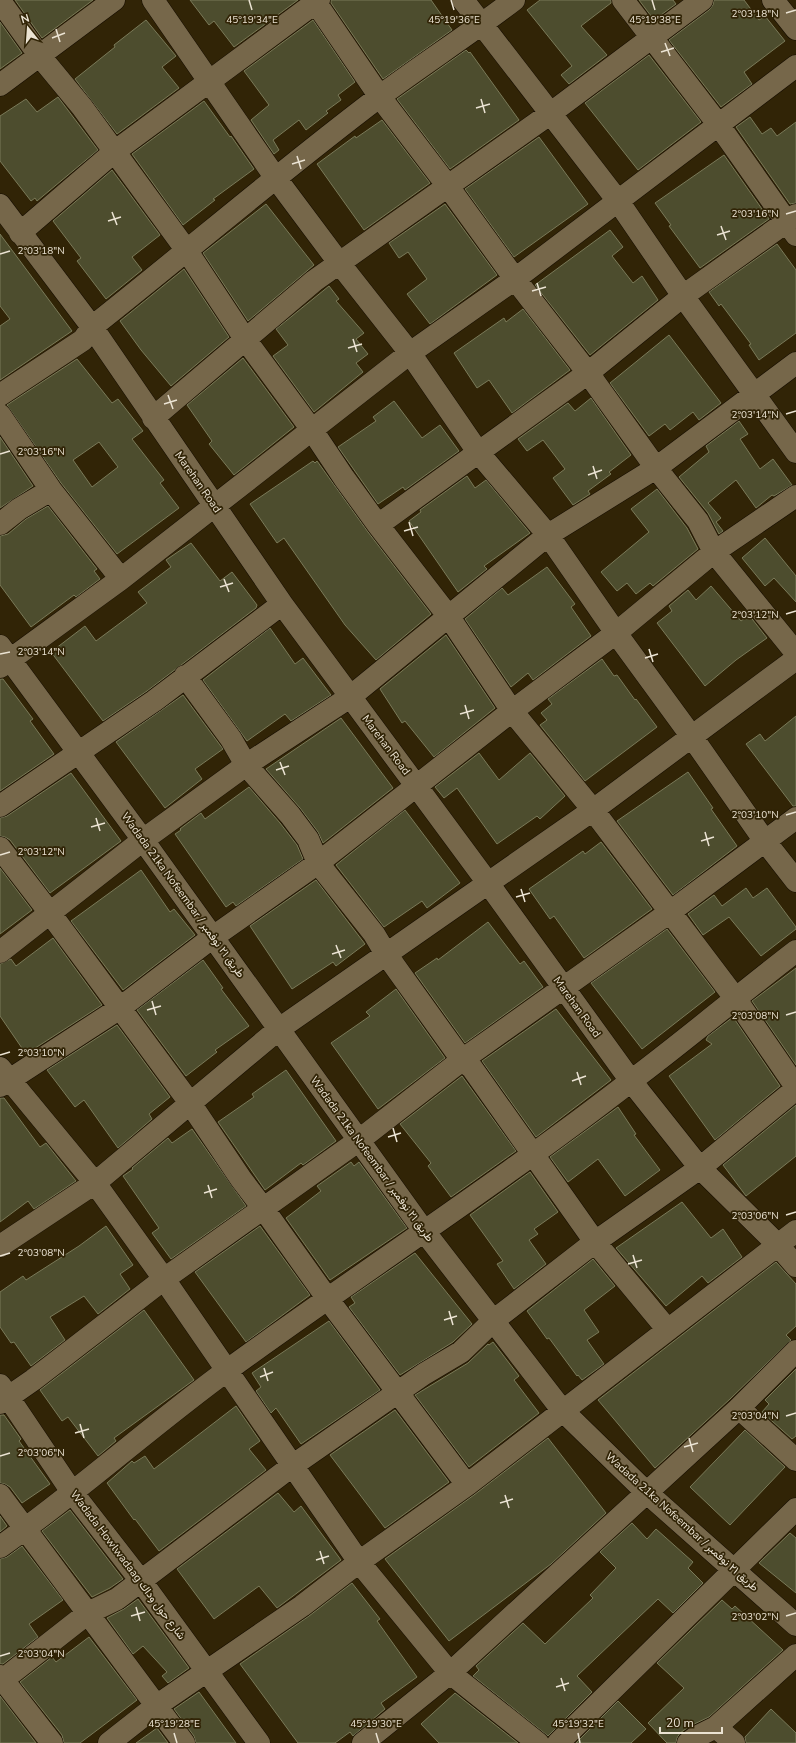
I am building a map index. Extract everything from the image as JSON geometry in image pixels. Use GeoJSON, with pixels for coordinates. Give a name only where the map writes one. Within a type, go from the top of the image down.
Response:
{"type":"FeatureCollection","features":[{"type":"Feature","properties":{"kind":"street"},"geometry":{"type":"LineString","coordinates":[[0,85],[114,0]]}},
{"type":"Feature","properties":{"kind":"street"},"geometry":{"type":"LineString","coordinates":[[153,0],[275,177],[340,264],[410,353],[478,452],[548,535],[764,840],[796,881]]}},
{"type":"Feature","properties":{"kind":"street"},"geometry":{"type":"LineString","coordinates":[[463,0],[618,201],[683,296],[796,452]]}},
{"type":"Feature","properties":{"kind":"street"},"geometry":{"type":"LineString","coordinates":[[0,396],[83,340],[92,327],[187,251],[275,177],[380,96],[514,0]]}},
{"type":"Feature","properties":{"kind":"street"},"geometry":{"type":"LineString","coordinates":[[378,525],[588,374],[683,296],[793,224],[623,0]]}},
{"type":"Feature","properties":{"kind":"street"},"geometry":{"type":"LineString","coordinates":[[153,418],[314,281],[340,264],[447,185],[551,113],[702,0]]}},
{"type":"Feature","properties":{"kind":"street"},"geometry":{"type":"LineString","coordinates":[[773,0],[796,29]]}},
{"type":"Feature","properties":{"kind":"street"},"geometry":{"type":"LineString","coordinates":[[0,1],[39,55],[82,107],[187,251],[245,339],[312,430],[378,525],[449,617],[512,710],[593,810],[670,912],[734,998],[796,1088],[700,1168],[595,1242],[493,1321],[461,1352],[424,1374],[399,1393],[292,1466],[117,1599],[88,1613],[1,1679],[52,1743]]}},
{"type":"Feature","properties":{"kind":"street"},"geometry":{"type":"LineString","coordinates":[[20,233],[114,152],[210,82],[316,1],[380,96],[515,279],[588,374],[656,468],[698,521],[714,552],[796,653]]}},
{"type":"Feature","properties":{"kind":"street"},"geometry":{"type":"LineString","coordinates":[[3,658],[121,579],[410,353],[515,279],[796,66]]}},
{"type":"Feature","properties":{"kind":"street","name":"Marehan Road"},"geometry":{"type":"LineString","coordinates":[[0,205],[92,327],[282,604],[417,785],[631,1081],[700,1168],[777,1244],[796,1266]]}},
{"type":"Feature","properties":{"kind":"street"},"geometry":{"type":"LineString","coordinates":[[0,952],[143,840],[246,765],[350,697],[548,535],[656,468],[796,362]]}},
{"type":"Feature","properties":{"kind":"street"},"geometry":{"type":"LineString","coordinates":[[0,415],[51,490],[121,579]]}},
{"type":"Feature","properties":{"kind":"street"},"geometry":{"type":"LineString","coordinates":[[0,524],[19,509],[51,490]]}},
{"type":"Feature","properties":{"kind":"street"},"geometry":{"type":"LineString","coordinates":[[538,1743],[450,1673],[359,1562],[164,1279],[95,1183],[3,1078],[120,1008],[213,937],[318,863],[512,710],[616,633],[714,552],[796,496]]}},
{"type":"Feature","properties":{"kind":"street"},"geometry":{"type":"LineString","coordinates":[[0,806],[154,701],[282,604]]}},
{"type":"Feature","properties":{"kind":"street","name":"Wadada 21ka Nofeembar / طريق ٢١ نوفمبر"},"geometry":{"type":"LineString","coordinates":[[3,658],[79,753],[424,1231],[562,1410],[646,1492],[796,1625]]}},
{"type":"Feature","properties":{"kind":"street"},"geometry":{"type":"LineString","coordinates":[[0,1246],[95,1183],[278,1029],[593,810],[796,659]]}},
{"type":"Feature","properties":{"kind":"street"},"geometry":{"type":"LineString","coordinates":[[186,676],[231,739],[246,765],[290,815],[308,839],[318,863],[374,934],[386,954],[462,1060],[472,1068],[595,1242],[667,1329]]}},
{"type":"Feature","properties":{"kind":"street"},"geometry":{"type":"LineString","coordinates":[[3,1395],[358,1141],[462,1060],[564,989],[670,912],[764,840],[796,818]]}},
{"type":"Feature","properties":{"kind":"street"},"geometry":{"type":"LineString","coordinates":[[0,848],[50,913],[190,1103],[241,1180],[467,1485]]}},
{"type":"Feature","properties":{"kind":"street"},"geometry":{"type":"LineString","coordinates":[[0,1547],[226,1371],[532,1154],[631,1081],[734,998],[796,951]]}},
{"type":"Feature","properties":{"kind":"street"},"geometry":{"type":"LineString","coordinates":[[109,1743],[156,1706],[302,1606],[359,1562],[467,1485],[777,1244],[796,1231]]}},
{"type":"Feature","properties":{"kind":"street"},"geometry":{"type":"LineString","coordinates":[[363,1743],[450,1673],[739,1408],[796,1351]]}},
{"type":"Feature","properties":{"kind":"street","name":"Wadada Howlwadaag شارع حول وداك"},"geometry":{"type":"LineString","coordinates":[[3,1395],[72,1492],[141,1581],[259,1743]]}},
{"type":"Feature","properties":{"kind":"street"},"geometry":{"type":"LineString","coordinates":[[739,1408],[796,1460]]}},
{"type":"Feature","properties":{"kind":"street"},"geometry":{"type":"LineString","coordinates":[[0,1495],[184,1743]]}},
{"type":"Feature","properties":{"kind":"street"},"geometry":{"type":"LineString","coordinates":[[558,1743],[796,1509]]}},
{"type":"Feature","properties":{"kind":"street"},"geometry":{"type":"LineString","coordinates":[[688,1743],[696,1737],[716,1727],[796,1656]]}},
{"type":"Feature","properties":{"kind":"street"},"geometry":{"type":"LineString","coordinates":[[716,1727],[734,1743]]}},
{"type":"Feature","properties":{"kind":"building"},"geometry":{"type":"Polygon","coordinates":[[[15,0],[93,0],[42,38],[15,0]]]}},
{"type":"Feature","properties":{"kind":"building"},"geometry":{"type":"Polygon","coordinates":[[[190,0],[298,0],[234,47],[214,21],[209,25],[190,0]]]}},
{"type":"Feature","properties":{"kind":"building"},"geometry":{"type":"Polygon","coordinates":[[[331,0],[431,0],[452,30],[383,79],[331,3],[331,0]]]}},
{"type":"Feature","properties":{"kind":"building"},"geometry":{"type":"Polygon","coordinates":[[[540,0],[611,0],[611,3],[581,26],[607,55],[569,84],[561,75],[572,66],[527,10],[540,0]]]}},
{"type":"Feature","properties":{"kind":"building"},"geometry":{"type":"Polygon","coordinates":[[[639,0],[673,0],[676,4],[654,20],[639,0]]]}},
{"type":"Feature","properties":{"kind":"building"},"geometry":{"type":"Polygon","coordinates":[[[714,0],[744,0],[759,20],[765,16],[785,41],[744,72],[752,84],[721,107],[669,40],[709,10],[713,5],[714,0]]]}},
{"type":"Feature","properties":{"kind":"building"},"geometry":{"type":"Polygon","coordinates":[[[146,20],[176,56],[162,67],[179,88],[117,134],[75,79],[115,47],[114,45],[146,20]]]}},
{"type":"Feature","properties":{"kind":"building"},"geometry":{"type":"Polygon","coordinates":[[[313,20],[355,82],[338,95],[341,100],[326,111],[328,113],[306,130],[299,120],[273,140],[279,150],[274,154],[251,120],[269,105],[244,71],[313,20]]]}},
{"type":"Feature","properties":{"kind":"building"},"geometry":{"type":"Polygon","coordinates":[[[0,22],[22,53],[0,69],[0,22]]]}},
{"type":"Feature","properties":{"kind":"building"},"geometry":{"type":"Polygon","coordinates":[[[466,50],[469,53],[470,52],[519,120],[450,169],[397,99],[466,50]]]}},
{"type":"Feature","properties":{"kind":"building"},"geometry":{"type":"Polygon","coordinates":[[[649,55],[701,122],[638,170],[585,103],[649,55]]]}},
{"type":"Feature","properties":{"kind":"building"},"geometry":{"type":"Polygon","coordinates":[[[58,97],[98,150],[37,201],[35,198],[31,201],[0,161],[0,116],[26,99],[37,112],[58,97]]]}},
{"type":"Feature","properties":{"kind":"building"},"geometry":{"type":"Polygon","coordinates":[[[204,101],[254,169],[213,199],[215,200],[183,225],[132,154],[204,101]]]}},
{"type":"Feature","properties":{"kind":"building"},"geometry":{"type":"Polygon","coordinates":[[[750,117],[762,134],[771,128],[777,136],[796,122],[796,203],[790,204],[736,127],[750,117]]]}},
{"type":"Feature","properties":{"kind":"building"},"geometry":{"type":"Polygon","coordinates":[[[382,120],[430,183],[364,230],[317,164],[355,136],[356,138],[382,120]]]}},
{"type":"Feature","properties":{"kind":"building"},"geometry":{"type":"Polygon","coordinates":[[[539,137],[588,204],[514,257],[465,189],[539,137]]]}},
{"type":"Feature","properties":{"kind":"building"},"geometry":{"type":"Polygon","coordinates":[[[724,155],[769,219],[700,268],[669,226],[671,225],[655,203],[724,155]]]}},
{"type":"Feature","properties":{"kind":"building"},"geometry":{"type":"Polygon","coordinates":[[[112,170],[160,235],[132,257],[142,270],[106,299],[77,261],[81,258],[53,221],[112,170]]]}},
{"type":"Feature","properties":{"kind":"building"},"geometry":{"type":"Polygon","coordinates":[[[266,204],[314,265],[248,321],[203,253],[266,204]]]}},
{"type":"Feature","properties":{"kind":"building"},"geometry":{"type":"Polygon","coordinates":[[[445,204],[497,275],[430,324],[407,294],[427,279],[408,252],[399,258],[389,243],[445,204]]]}},
{"type":"Feature","properties":{"kind":"building"},"geometry":{"type":"Polygon","coordinates":[[[610,230],[623,247],[612,256],[633,283],[642,276],[658,300],[590,355],[535,285],[610,230]]]}},
{"type":"Feature","properties":{"kind":"building"},"geometry":{"type":"Polygon","coordinates":[[[0,234],[72,331],[0,380],[0,326],[10,319],[0,306],[0,234]]]}},
{"type":"Feature","properties":{"kind":"building"},"geometry":{"type":"Polygon","coordinates":[[[777,244],[796,270],[796,333],[759,360],[749,345],[751,344],[721,304],[719,306],[709,292],[777,244]]]}},
{"type":"Feature","properties":{"kind":"building"},"geometry":{"type":"Polygon","coordinates":[[[184,269],[229,337],[171,386],[141,350],[120,321],[184,269]]]}},
{"type":"Feature","properties":{"kind":"building"},"geometry":{"type":"Polygon","coordinates":[[[329,286],[339,299],[336,301],[364,333],[356,339],[368,354],[356,363],[363,372],[314,412],[273,356],[288,345],[276,329],[329,286]]]}},
{"type":"Feature","properties":{"kind":"building"},"geometry":{"type":"Polygon","coordinates":[[[523,309],[570,370],[512,413],[489,380],[477,388],[454,353],[504,318],[506,322],[523,309]]]}},
{"type":"Feature","properties":{"kind":"building"},"geometry":{"type":"Polygon","coordinates":[[[669,335],[721,403],[699,420],[693,412],[670,430],[665,424],[649,436],[610,383],[669,335]]]}},
{"type":"Feature","properties":{"kind":"building"},"geometry":{"type":"Polygon","coordinates":[[[243,358],[294,427],[234,475],[209,444],[212,441],[187,405],[243,358]]]}},
{"type":"Feature","properties":{"kind":"building"},"geometry":{"type":"Polygon","coordinates":[[[77,359],[112,403],[118,399],[143,431],[132,439],[164,480],[160,483],[179,508],[117,554],[61,483],[7,405],[77,359]],[[99,442],[73,460],[92,487],[118,467],[99,442]]]}},
{"type":"Feature","properties":{"kind":"building"},"geometry":{"type":"Polygon","coordinates":[[[591,398],[631,455],[609,472],[611,474],[588,491],[590,494],[573,505],[553,478],[565,469],[543,440],[527,451],[518,439],[568,403],[575,411],[591,398]]]}},
{"type":"Feature","properties":{"kind":"building"},"geometry":{"type":"Polygon","coordinates":[[[394,401],[422,438],[440,425],[459,451],[405,490],[403,487],[378,504],[338,447],[376,421],[373,417],[394,401]]]}},
{"type":"Feature","properties":{"kind":"building"},"geometry":{"type":"Polygon","coordinates":[[[739,421],[748,434],[740,439],[760,469],[773,459],[792,485],[774,496],[772,495],[756,508],[736,480],[708,503],[721,518],[716,522],[723,531],[719,534],[708,513],[679,477],[709,452],[706,446],[739,421]]]}},
{"type":"Feature","properties":{"kind":"building"},"geometry":{"type":"Polygon","coordinates":[[[0,437],[33,486],[0,508],[0,437]]]}},
{"type":"Feature","properties":{"kind":"building"},"geometry":{"type":"Polygon","coordinates":[[[313,461],[315,463],[317,461],[368,532],[431,614],[376,660],[345,625],[284,538],[277,543],[250,504],[313,461]]]}},
{"type":"Feature","properties":{"kind":"building"},"geometry":{"type":"Polygon","coordinates":[[[467,476],[475,488],[486,480],[530,533],[484,566],[487,569],[458,592],[409,521],[421,512],[420,510],[467,476]]]}},
{"type":"Feature","properties":{"kind":"building"},"geometry":{"type":"Polygon","coordinates":[[[657,489],[687,528],[698,549],[653,586],[650,583],[636,594],[627,583],[617,591],[601,572],[649,532],[631,509],[657,489]]]}},
{"type":"Feature","properties":{"kind":"building"},"geometry":{"type":"Polygon","coordinates":[[[48,506],[97,569],[94,571],[100,579],[76,597],[74,595],[31,627],[0,585],[0,536],[8,534],[26,519],[48,506]]]}},
{"type":"Feature","properties":{"kind":"building"},"geometry":{"type":"Polygon","coordinates":[[[765,538],[796,576],[796,602],[774,578],[765,586],[742,558],[765,538]]]}},
{"type":"Feature","properties":{"kind":"building"},"geometry":{"type":"Polygon","coordinates":[[[191,543],[220,581],[232,572],[257,605],[256,608],[147,691],[103,721],[51,652],[85,626],[96,641],[147,603],[138,592],[171,567],[166,560],[191,543]]]}},
{"type":"Feature","properties":{"kind":"building"},"geometry":{"type":"Polygon","coordinates":[[[547,567],[575,604],[571,607],[591,636],[533,680],[528,673],[511,687],[465,619],[502,588],[508,595],[547,567]]]}},
{"type":"Feature","properties":{"kind":"building"},"geometry":{"type":"Polygon","coordinates":[[[711,586],[741,621],[749,615],[767,638],[736,660],[705,686],[657,623],[672,611],[669,606],[688,590],[696,600],[711,586]]]}},
{"type":"Feature","properties":{"kind":"building"},"geometry":{"type":"Polygon","coordinates":[[[270,628],[295,664],[303,658],[331,695],[291,721],[285,714],[247,741],[203,680],[270,628]]]}},
{"type":"Feature","properties":{"kind":"building"},"geometry":{"type":"Polygon","coordinates":[[[446,635],[495,708],[434,757],[405,721],[402,723],[380,689],[446,635]]]}},
{"type":"Feature","properties":{"kind":"building"},"geometry":{"type":"Polygon","coordinates":[[[602,659],[614,676],[617,675],[657,727],[585,781],[540,725],[547,720],[541,713],[552,704],[548,699],[602,659]]]}},
{"type":"Feature","properties":{"kind":"building"},"geometry":{"type":"Polygon","coordinates":[[[0,679],[3,679],[33,719],[30,721],[54,754],[0,791],[0,679]]]}},
{"type":"Feature","properties":{"kind":"building"},"geometry":{"type":"Polygon","coordinates":[[[183,695],[223,749],[195,769],[202,779],[165,808],[116,742],[183,695]]]}},
{"type":"Feature","properties":{"kind":"building"},"geometry":{"type":"Polygon","coordinates":[[[796,716],[796,806],[793,806],[746,744],[760,734],[765,741],[796,716]]]}},
{"type":"Feature","properties":{"kind":"building"},"geometry":{"type":"Polygon","coordinates":[[[341,718],[393,788],[323,843],[318,832],[300,808],[266,769],[341,718]]]}},
{"type":"Feature","properties":{"kind":"building"},"geometry":{"type":"Polygon","coordinates":[[[479,753],[499,780],[530,753],[565,796],[540,819],[537,816],[497,844],[457,788],[444,798],[435,787],[479,753]]]}},
{"type":"Feature","properties":{"kind":"building"},"geometry":{"type":"Polygon","coordinates":[[[688,772],[713,808],[711,809],[737,846],[673,895],[617,821],[688,772]]]}},
{"type":"Feature","properties":{"kind":"building"},"geometry":{"type":"Polygon","coordinates":[[[71,773],[121,841],[50,893],[10,840],[0,836],[0,818],[7,816],[71,773]]]}},
{"type":"Feature","properties":{"kind":"building"},"geometry":{"type":"Polygon","coordinates":[[[249,787],[297,845],[303,859],[236,906],[233,902],[226,907],[175,834],[201,813],[205,819],[249,787]]]}},
{"type":"Feature","properties":{"kind":"building"},"geometry":{"type":"Polygon","coordinates":[[[405,810],[460,883],[427,908],[422,901],[384,927],[336,865],[405,810]]]}},
{"type":"Feature","properties":{"kind":"building"},"geometry":{"type":"Polygon","coordinates":[[[601,842],[652,909],[584,958],[554,916],[550,919],[529,889],[583,851],[585,854],[601,842]]]}},
{"type":"Feature","properties":{"kind":"building"},"geometry":{"type":"Polygon","coordinates":[[[0,868],[32,910],[0,934],[0,868]]]}},
{"type":"Feature","properties":{"kind":"building"},"geometry":{"type":"Polygon","coordinates":[[[141,870],[170,912],[174,909],[195,935],[123,990],[71,921],[141,870]]]}},
{"type":"Feature","properties":{"kind":"building"},"geometry":{"type":"Polygon","coordinates":[[[316,880],[365,944],[336,966],[333,962],[292,989],[250,926],[316,880]]]}},
{"type":"Feature","properties":{"kind":"building"},"geometry":{"type":"Polygon","coordinates":[[[746,888],[753,898],[767,888],[796,927],[796,929],[761,956],[729,917],[703,935],[688,914],[714,895],[722,906],[746,888]]]}},
{"type":"Feature","properties":{"kind":"building"},"geometry":{"type":"Polygon","coordinates":[[[488,922],[520,964],[524,961],[543,987],[465,1043],[415,973],[437,958],[438,960],[488,922]]]}},
{"type":"Feature","properties":{"kind":"building"},"geometry":{"type":"Polygon","coordinates":[[[667,929],[715,992],[642,1049],[591,983],[667,929]]]}},
{"type":"Feature","properties":{"kind":"building"},"geometry":{"type":"Polygon","coordinates":[[[53,938],[102,1005],[26,1054],[0,1016],[0,964],[11,959],[16,966],[53,938]]]}},
{"type":"Feature","properties":{"kind":"building"},"geometry":{"type":"Polygon","coordinates":[[[203,960],[223,988],[221,989],[249,1026],[215,1050],[217,1052],[186,1076],[137,1010],[203,960]]]}},
{"type":"Feature","properties":{"kind":"building"},"geometry":{"type":"Polygon","coordinates":[[[796,968],[796,1065],[752,1001],[796,968]]]}},
{"type":"Feature","properties":{"kind":"building"},"geometry":{"type":"Polygon","coordinates":[[[396,989],[445,1058],[378,1109],[331,1043],[370,1016],[366,1012],[396,989]]]}},
{"type":"Feature","properties":{"kind":"building"},"geometry":{"type":"Polygon","coordinates":[[[556,1009],[611,1080],[536,1137],[482,1061],[556,1009]]]}},
{"type":"Feature","properties":{"kind":"building"},"geometry":{"type":"Polygon","coordinates":[[[733,1017],[780,1086],[715,1140],[669,1076],[712,1044],[706,1040],[708,1036],[733,1017]]]}},
{"type":"Feature","properties":{"kind":"building"},"geometry":{"type":"Polygon","coordinates":[[[117,1025],[170,1097],[149,1114],[152,1119],[118,1148],[84,1100],[75,1107],[47,1070],[117,1025]]]}},
{"type":"Feature","properties":{"kind":"building"},"geometry":{"type":"Polygon","coordinates":[[[286,1070],[336,1141],[303,1165],[301,1163],[265,1190],[218,1122],[254,1097],[252,1094],[286,1070]]]}},
{"type":"Feature","properties":{"kind":"building"},"geometry":{"type":"Polygon","coordinates":[[[462,1076],[516,1151],[451,1197],[428,1166],[431,1163],[400,1124],[462,1076]]]}},
{"type":"Feature","properties":{"kind":"building"},"geometry":{"type":"Polygon","coordinates":[[[0,1098],[4,1098],[40,1147],[46,1143],[76,1181],[34,1209],[28,1201],[0,1222],[0,1098]]]}},
{"type":"Feature","properties":{"kind":"building"},"geometry":{"type":"Polygon","coordinates":[[[796,1105],[796,1156],[746,1196],[723,1165],[796,1105]]]}},
{"type":"Feature","properties":{"kind":"building"},"geometry":{"type":"Polygon","coordinates":[[[618,1107],[636,1134],[634,1135],[660,1170],[625,1196],[598,1159],[568,1182],[550,1157],[618,1107]]]}},
{"type":"Feature","properties":{"kind":"building"},"geometry":{"type":"Polygon","coordinates":[[[192,1129],[246,1206],[171,1259],[152,1233],[159,1228],[123,1176],[168,1138],[172,1143],[192,1129]]]}},
{"type":"Feature","properties":{"kind":"building"},"geometry":{"type":"Polygon","coordinates":[[[351,1162],[354,1166],[359,1162],[407,1228],[330,1280],[286,1218],[321,1191],[317,1186],[351,1162]]]}},
{"type":"Feature","properties":{"kind":"building"},"geometry":{"type":"Polygon","coordinates":[[[530,1172],[558,1212],[534,1229],[538,1234],[529,1240],[546,1264],[514,1289],[497,1264],[503,1261],[470,1215],[530,1172]]]}},
{"type":"Feature","properties":{"kind":"building"},"geometry":{"type":"Polygon","coordinates":[[[682,1202],[711,1238],[723,1229],[742,1257],[708,1283],[702,1276],[666,1306],[616,1248],[682,1202]]]}},
{"type":"Feature","properties":{"kind":"building"},"geometry":{"type":"Polygon","coordinates":[[[106,1226],[133,1265],[120,1274],[130,1289],[98,1314],[84,1296],[50,1317],[65,1340],[31,1366],[14,1342],[11,1343],[0,1327],[0,1292],[23,1276],[26,1280],[79,1246],[106,1226]]]}},
{"type":"Feature","properties":{"kind":"building"},"geometry":{"type":"Polygon","coordinates":[[[260,1226],[310,1295],[246,1342],[195,1272],[260,1226]]]}},
{"type":"Feature","properties":{"kind":"building"},"geometry":{"type":"Polygon","coordinates":[[[415,1253],[472,1324],[453,1342],[400,1375],[349,1307],[355,1303],[351,1297],[415,1253]]]}},
{"type":"Feature","properties":{"kind":"building"},"geometry":{"type":"Polygon","coordinates":[[[593,1259],[615,1286],[584,1310],[599,1332],[587,1340],[604,1364],[582,1380],[578,1375],[577,1376],[549,1338],[547,1339],[527,1311],[593,1259]]]}},
{"type":"Feature","properties":{"kind":"building"},"geometry":{"type":"Polygon","coordinates":[[[776,1262],[796,1284],[796,1326],[786,1335],[791,1340],[655,1468],[598,1400],[776,1262]]]}},
{"type":"Feature","properties":{"kind":"building"},"geometry":{"type":"Polygon","coordinates":[[[144,1310],[194,1380],[114,1438],[116,1441],[98,1456],[68,1417],[62,1421],[40,1390],[144,1310]]]}},
{"type":"Feature","properties":{"kind":"building"},"geometry":{"type":"Polygon","coordinates":[[[329,1321],[380,1390],[301,1444],[276,1408],[271,1413],[256,1391],[261,1387],[252,1373],[329,1321]]]}},
{"type":"Feature","properties":{"kind":"building"},"geometry":{"type":"Polygon","coordinates":[[[493,1342],[519,1376],[514,1380],[539,1413],[469,1467],[415,1395],[468,1363],[488,1344],[489,1345],[493,1342]]]}},
{"type":"Feature","properties":{"kind":"building"},"geometry":{"type":"Polygon","coordinates":[[[796,1369],[796,1436],[792,1439],[762,1412],[769,1404],[765,1400],[796,1369]]]}},
{"type":"Feature","properties":{"kind":"building"},"geometry":{"type":"Polygon","coordinates":[[[236,1406],[260,1441],[249,1449],[266,1470],[159,1551],[107,1483],[132,1461],[134,1463],[145,1456],[154,1469],[236,1406]]]}},
{"type":"Feature","properties":{"kind":"building"},"geometry":{"type":"Polygon","coordinates":[[[395,1410],[449,1482],[385,1528],[330,1455],[395,1410]]]}},
{"type":"Feature","properties":{"kind":"building"},"geometry":{"type":"Polygon","coordinates":[[[0,1415],[4,1415],[21,1439],[19,1441],[50,1484],[22,1503],[10,1487],[0,1483],[0,1415]]]}},
{"type":"Feature","properties":{"kind":"building"},"geometry":{"type":"Polygon","coordinates":[[[745,1430],[785,1467],[730,1525],[690,1487],[745,1430]]]}},
{"type":"Feature","properties":{"kind":"building"},"geometry":{"type":"Polygon","coordinates":[[[548,1438],[606,1513],[551,1564],[449,1641],[385,1559],[474,1495],[548,1438]]]}},
{"type":"Feature","properties":{"kind":"building"},"geometry":{"type":"Polygon","coordinates":[[[278,1493],[294,1512],[301,1506],[341,1560],[277,1608],[259,1586],[214,1619],[177,1569],[278,1493]]]}},
{"type":"Feature","properties":{"kind":"building"},"geometry":{"type":"Polygon","coordinates":[[[70,1510],[123,1579],[110,1588],[92,1597],[42,1531],[70,1510]]]}},
{"type":"Feature","properties":{"kind":"building"},"geometry":{"type":"Polygon","coordinates":[[[0,1516],[7,1526],[0,1532],[0,1516]]]}},
{"type":"Feature","properties":{"kind":"building"},"geometry":{"type":"Polygon","coordinates":[[[632,1523],[647,1539],[656,1529],[693,1562],[688,1568],[703,1583],[673,1613],[658,1599],[577,1676],[592,1692],[548,1736],[473,1676],[479,1670],[476,1666],[523,1623],[545,1644],[593,1598],[590,1595],[616,1568],[600,1552],[632,1523]]]}},
{"type":"Feature","properties":{"kind":"building"},"geometry":{"type":"Polygon","coordinates":[[[790,1533],[796,1538],[796,1593],[759,1563],[790,1533]]]}},
{"type":"Feature","properties":{"kind":"building"},"geometry":{"type":"Polygon","coordinates":[[[22,1546],[63,1600],[29,1624],[38,1637],[3,1664],[0,1664],[0,1559],[7,1557],[22,1546]]]}},
{"type":"Feature","properties":{"kind":"building"},"geometry":{"type":"Polygon","coordinates":[[[352,1583],[380,1619],[377,1621],[417,1677],[381,1703],[385,1709],[353,1736],[350,1732],[335,1743],[298,1743],[240,1664],[309,1616],[352,1583]]]}},
{"type":"Feature","properties":{"kind":"building"},"geometry":{"type":"Polygon","coordinates":[[[138,1599],[189,1668],[168,1683],[162,1676],[167,1672],[143,1646],[133,1654],[107,1618],[124,1609],[138,1599]]]}},
{"type":"Feature","properties":{"kind":"building"},"geometry":{"type":"Polygon","coordinates":[[[722,1600],[732,1609],[735,1606],[783,1650],[709,1717],[690,1726],[680,1733],[676,1743],[667,1743],[648,1723],[684,1688],[657,1663],[722,1600]]]}},
{"type":"Feature","properties":{"kind":"building"},"geometry":{"type":"Polygon","coordinates":[[[89,1637],[137,1700],[80,1743],[64,1743],[62,1735],[20,1682],[52,1657],[56,1662],[89,1637]]]}},
{"type":"Feature","properties":{"kind":"building"},"geometry":{"type":"Polygon","coordinates":[[[199,1692],[236,1743],[196,1743],[194,1736],[174,1709],[199,1692]]]}},
{"type":"Feature","properties":{"kind":"building"},"geometry":{"type":"Polygon","coordinates":[[[455,1693],[518,1743],[439,1743],[421,1724],[455,1693]]]}},
{"type":"Feature","properties":{"kind":"building"},"geometry":{"type":"Polygon","coordinates":[[[0,1696],[36,1743],[0,1743],[0,1696]]]}},
{"type":"Feature","properties":{"kind":"building"},"geometry":{"type":"Polygon","coordinates":[[[618,1701],[646,1729],[631,1743],[576,1743],[618,1701]]]}},
{"type":"Feature","properties":{"kind":"building"},"geometry":{"type":"Polygon","coordinates":[[[771,1709],[796,1733],[796,1743],[746,1743],[745,1737],[771,1709]]]}},
{"type":"Feature","properties":{"kind":"building"},"geometry":{"type":"Polygon","coordinates":[[[157,1728],[168,1743],[136,1743],[157,1728]]]}}]}
